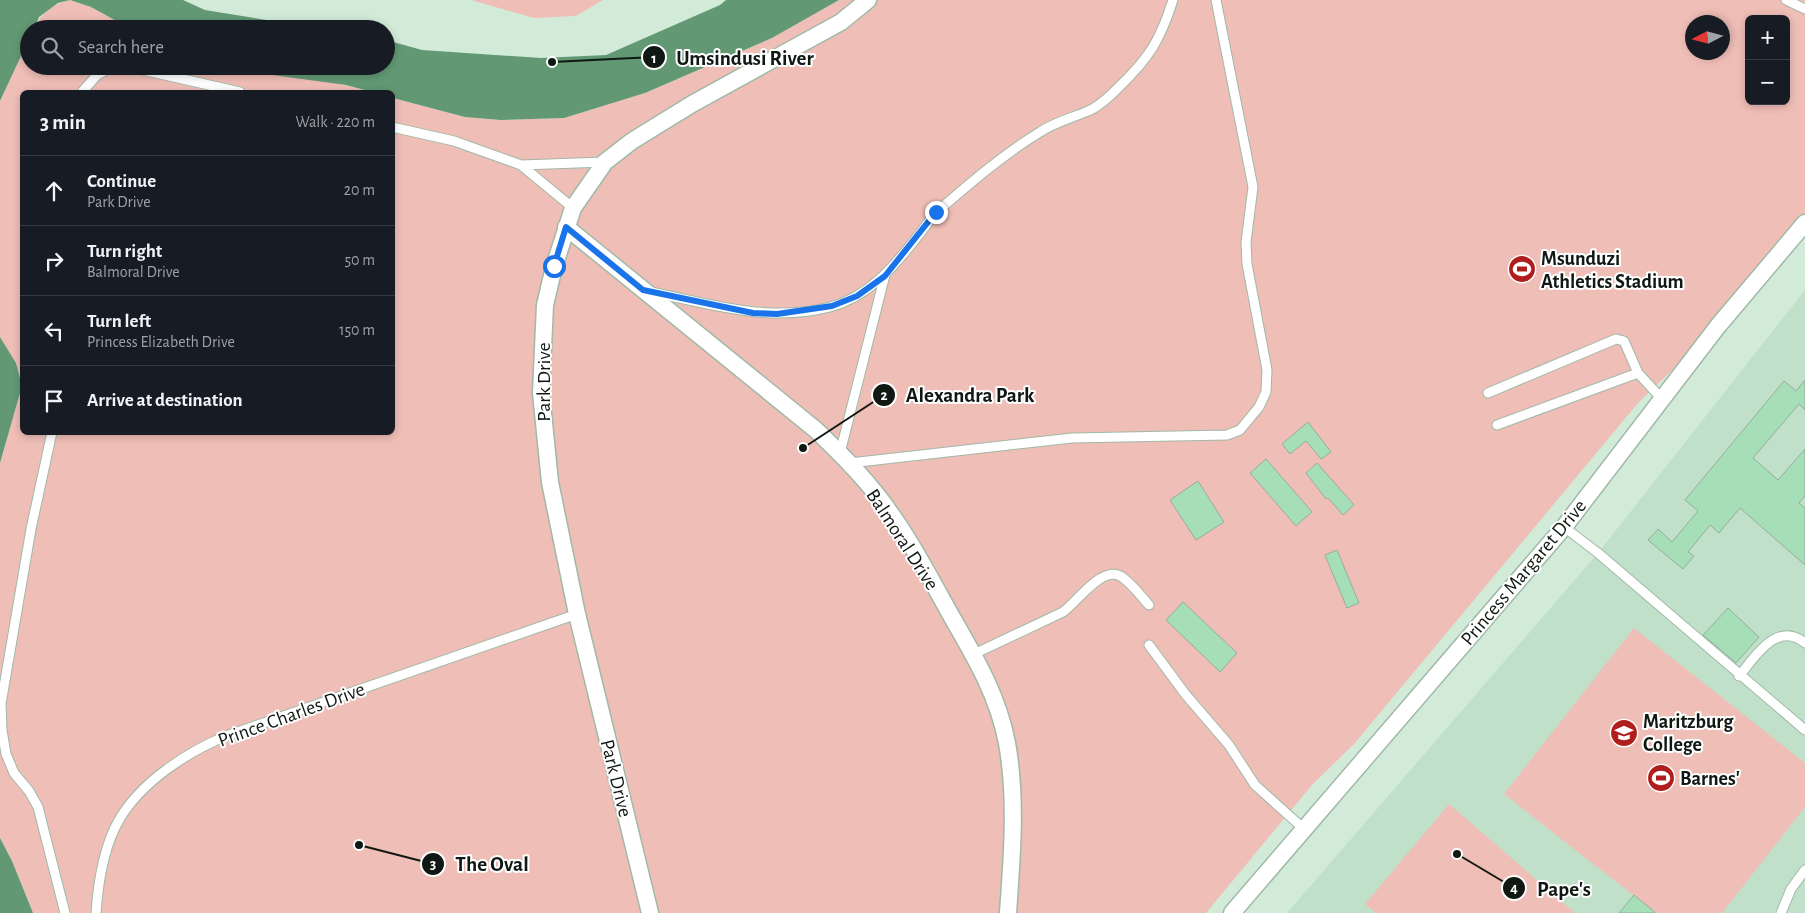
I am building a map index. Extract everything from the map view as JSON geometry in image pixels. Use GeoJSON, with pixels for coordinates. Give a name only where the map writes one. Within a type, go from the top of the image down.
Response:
{"type":"FeatureCollection","features":[{"type":"Feature","properties":{"kind":"street","name":"Park Drive"},"geometry":{"type":"LineString","coordinates":[[650,913],[577,614],[550,482],[541,393],[546,305],[566,227],[573,208],[605,162],[632,142],[692,104],[841,22],[868,0]]}},
{"type":"Feature","properties":{"kind":"street","name":"Princess Margaret Drive"},"geometry":{"type":"LineString","coordinates":[[1232,913],[1564,526],[1718,326],[1805,223]]}},
{"type":"Feature","properties":{"kind":"street","name":"Balmoral Drive"},"geometry":{"type":"LineString","coordinates":[[566,227],[816,430],[845,458],[891,513],[910,541],[974,654],[996,700],[1012,778],[1013,830],[1008,913]]}},
{"type":"Feature","properties":{"kind":"lane"},"geometry":{"type":"LineString","coordinates":[[643,290],[753,313],[777,314],[832,306],[857,296],[885,276],[936,212],[989,169],[1054,123],[1090,111],[1117,90],[1142,64],[1162,34],[1173,0]]}},
{"type":"Feature","properties":{"kind":"lane"},"geometry":{"type":"LineString","coordinates":[[885,276],[845,458],[1072,438],[1227,435],[1240,430],[1259,407],[1266,392],[1267,370],[1247,264],[1246,242],[1253,187],[1216,0]]}},
{"type":"Feature","properties":{"kind":"lane"},"geometry":{"type":"LineString","coordinates":[[1786,0],[1805,9]]}},
{"type":"Feature","properties":{"kind":"lane"},"geometry":{"type":"LineString","coordinates":[[84,90],[96,75]]}},
{"type":"Feature","properties":{"kind":"lane"},"geometry":{"type":"LineString","coordinates":[[165,75],[231,90]]}},
{"type":"Feature","properties":{"kind":"lane"},"geometry":{"type":"LineString","coordinates":[[395,128],[454,141],[521,165],[573,208]]}},
{"type":"Feature","properties":{"kind":"lane"},"geometry":{"type":"LineString","coordinates":[[521,165],[605,162]]}},
{"type":"Feature","properties":{"kind":"lane"},"geometry":{"type":"LineString","coordinates":[[1488,393],[1616,339],[1624,341],[1638,373],[1662,399]]}},
{"type":"Feature","properties":{"kind":"lane"},"geometry":{"type":"LineString","coordinates":[[1497,425],[1638,373]]}},
{"type":"Feature","properties":{"kind":"lane"},"geometry":{"type":"LineString","coordinates":[[51,435],[31,529],[1,704],[2,730],[6,754],[14,773],[29,790],[38,807],[65,913]]}},
{"type":"Feature","properties":{"kind":"lane"},"geometry":{"type":"LineString","coordinates":[[1564,526],[1805,730]]}},
{"type":"Feature","properties":{"kind":"lane"},"geometry":{"type":"LineString","coordinates":[[974,654],[1063,612],[1075,604],[1102,575],[1112,572],[1121,576],[1149,605]]}},
{"type":"Feature","properties":{"kind":"lane","name":"Prince Charles Drive"},"geometry":{"type":"LineString","coordinates":[[96,913],[108,847],[119,820],[161,774],[187,755],[226,736],[577,614]]}},
{"type":"Feature","properties":{"kind":"lane"},"geometry":{"type":"LineString","coordinates":[[1739,676],[1767,642],[1788,636],[1797,637],[1805,643]]}},
{"type":"Feature","properties":{"kind":"lane"},"geometry":{"type":"LineString","coordinates":[[1149,645],[1186,695],[1230,745],[1255,785],[1304,829]]}},
{"type":"Feature","properties":{"kind":"lane"},"geometry":{"type":"LineString","coordinates":[[1781,913],[1791,890],[1805,870]]}},
{"type":"Feature","properties":{"kind":"shaded area"},"geometry":{"type":"Polygon","coordinates":[[[0,0],[70,0],[58,3],[38,20],[20,20],[20,58],[0,101],[0,0]]]}},
{"type":"Feature","properties":{"kind":"shaded area"},"geometry":{"type":"Polygon","coordinates":[[[70,0],[91,7],[115,20],[39,20],[48,10],[70,0]]]}},
{"type":"Feature","properties":{"kind":"shaded area"},"geometry":{"type":"Polygon","coordinates":[[[70,0],[183,0],[205,10],[267,20],[115,20],[91,7],[70,0]]]}},
{"type":"Feature","properties":{"kind":"shaded area"},"geometry":{"type":"Polygon","coordinates":[[[471,0],[603,0],[576,16],[534,18],[471,0]]]}},
{"type":"Feature","properties":{"kind":"shaded area"},"geometry":{"type":"Polygon","coordinates":[[[726,0],[839,0],[772,38],[645,93],[564,118],[501,120],[465,117],[395,99],[395,90],[365,90],[346,85],[273,75],[395,75],[395,42],[422,50],[541,58],[606,55],[720,5],[726,0]]]}},
{"type":"Feature","properties":{"kind":"shaded area"},"geometry":{"type":"Polygon","coordinates":[[[839,0],[1805,0],[1805,229],[1780,266],[1638,403],[1354,744],[1312,785],[1206,913],[33,913],[12,861],[0,838],[0,463],[20,393],[20,435],[395,435],[395,99],[465,117],[501,120],[564,118],[645,93],[772,38],[839,0]]]}},
{"type":"Feature","properties":{"kind":"shaded area"},"geometry":{"type":"Polygon","coordinates":[[[20,58],[20,75],[288,75],[364,90],[20,90],[20,378],[16,363],[0,337],[0,101],[20,58]]]}},
{"type":"Feature","properties":{"kind":"shaded area","name":"Maritzburg College"},"geometry":{"type":"Polygon","coordinates":[[[1805,290],[1805,913],[1287,913],[1598,553],[1805,290]]]}},
{"type":"Feature","properties":{"kind":"shaded area"},"geometry":{"type":"Polygon","coordinates":[[[0,337],[16,363],[20,378],[20,393],[0,463],[0,337]]]}},
{"type":"Feature","properties":{"kind":"shaded area","name":"Barnes'"},"geometry":{"type":"Polygon","coordinates":[[[1634,628],[1805,763],[1805,807],[1722,913],[1656,913],[1504,794],[1634,628]]]}},
{"type":"Feature","properties":{"kind":"shaded area"},"geometry":{"type":"Polygon","coordinates":[[[1449,804],[1575,913],[1376,913],[1365,904],[1449,804]]]}},
{"type":"Feature","properties":{"kind":"shaded area"},"geometry":{"type":"Polygon","coordinates":[[[0,838],[12,861],[33,913],[0,913],[0,838]]]}},
{"type":"Feature","properties":{"kind":"building"},"geometry":{"type":"Polygon","coordinates":[[[1805,380],[1805,410],[1799,404],[1753,458],[1778,480],[1805,449],[1805,496],[1799,503],[1805,508],[1805,565],[1740,508],[1719,533],[1710,525],[1688,552],[1694,556],[1683,569],[1648,540],[1658,529],[1672,542],[1698,511],[1685,500],[1784,381],[1796,391],[1805,380]]]}},
{"type":"Feature","properties":{"kind":"building"},"geometry":{"type":"Polygon","coordinates":[[[1308,422],[1331,452],[1321,459],[1306,441],[1290,454],[1282,444],[1308,422]]]}},
{"type":"Feature","properties":{"kind":"building"},"geometry":{"type":"Polygon","coordinates":[[[1266,459],[1312,512],[1296,526],[1250,473],[1266,459]]]}},
{"type":"Feature","properties":{"kind":"building"},"geometry":{"type":"Polygon","coordinates":[[[1317,463],[1354,505],[1343,515],[1328,498],[1326,499],[1306,473],[1317,463]]]}},
{"type":"Feature","properties":{"kind":"building"},"geometry":{"type":"Polygon","coordinates":[[[1198,481],[1224,522],[1196,540],[1170,500],[1198,481]]]}},
{"type":"Feature","properties":{"kind":"building"},"geometry":{"type":"Polygon","coordinates":[[[1337,550],[1359,603],[1347,608],[1325,555],[1337,550]]]}},
{"type":"Feature","properties":{"kind":"building"},"geometry":{"type":"Polygon","coordinates":[[[1183,602],[1237,653],[1220,672],[1166,620],[1183,602]]]}},
{"type":"Feature","properties":{"kind":"building"},"geometry":{"type":"Polygon","coordinates":[[[1728,608],[1759,637],[1736,663],[1703,635],[1728,608]]]}},
{"type":"Feature","properties":{"kind":"building"},"geometry":{"type":"Polygon","coordinates":[[[1634,895],[1656,913],[1619,913],[1634,895]]]}},
{"type":"Feature","properties":{"kind":"place","name":"Umsindusi River"},"geometry":{"type":"Point","coordinates":[552,62]}},
{"type":"Feature","properties":{"kind":"place","name":"Msunduzi Athletics Stadium"},"geometry":{"type":"Point","coordinates":[1522,269]}},
{"type":"Feature","properties":{"kind":"place","name":"Alexandra Park"},"geometry":{"type":"Point","coordinates":[803,448]}},
{"type":"Feature","properties":{"kind":"place","name":"Maritzburg College"},"geometry":{"type":"Point","coordinates":[1624,733]}},
{"type":"Feature","properties":{"kind":"place","name":"Barnes'"},"geometry":{"type":"Point","coordinates":[1661,778]}},
{"type":"Feature","properties":{"kind":"place","name":"The Oval"},"geometry":{"type":"Point","coordinates":[359,845]}},
{"type":"Feature","properties":{"kind":"place","name":"Pape's"},"geometry":{"type":"Point","coordinates":[1457,854]}},
{"type":"Feature","properties":{"kind":"route"},"geometry":{"type":"LineString","coordinates":[[554,266],[566,227],[643,290],[753,313],[804,312],[832,306],[857,296],[885,276],[936,212]]}}]}
